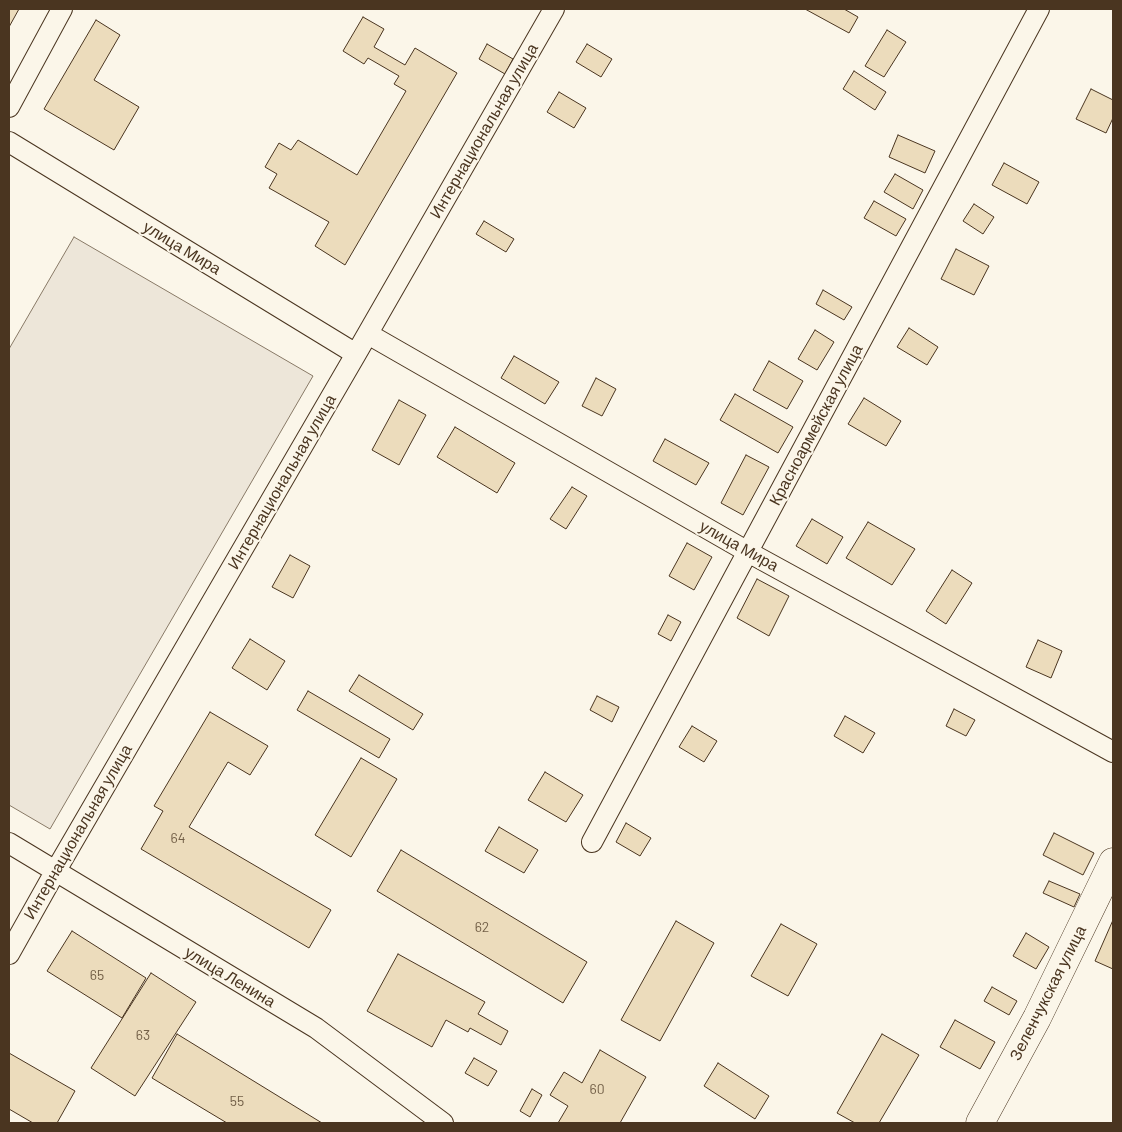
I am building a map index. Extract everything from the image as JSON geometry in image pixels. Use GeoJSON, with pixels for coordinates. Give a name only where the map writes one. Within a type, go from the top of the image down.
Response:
{"type":"FeatureCollection","features":[{"type":"Feature","properties":{"kind":"street"},"geometry":{"type":"LineString","coordinates":[[9,107],[62,9]]}},
{"type":"Feature","properties":{"kind":"street","name":"Интернациональная улица"},"geometry":{"type":"LineString","coordinates":[[9,954],[54,872],[368,334],[554,9]]}},
{"type":"Feature","properties":{"kind":"street","name":"Красноармейская улица"},"geometry":{"type":"LineString","coordinates":[[592,842],[1039,9]]}},
{"type":"Feature","properties":{"kind":"street","name":"улица Мира"},"geometry":{"type":"LineString","coordinates":[[9,142],[356,354]]}},
{"type":"Feature","properties":{"kind":"street","name":"улица Мира"},"geometry":{"type":"LineString","coordinates":[[368,334],[748,552],[1113,752]]}},
{"type":"Feature","properties":{"kind":"street","name":"улица Ленина"},"geometry":{"type":"LineString","coordinates":[[9,843],[54,872],[316,1028],[443,1123]]}},
{"type":"Feature","properties":{"kind":"street","name":"Зеленчукская улица"},"geometry":{"type":"LineString","coordinates":[[980,1123],[1037,1018],[1113,862]]}},
{"type":"Feature","properties":{"kind":"shaded area"},"geometry":{"type":"Polygon","coordinates":[[[74,237],[313,376],[50,829],[9,805],[9,349],[74,237]]]}},
{"type":"Feature","properties":{"kind":"building"},"geometry":{"type":"Polygon","coordinates":[[[9,9],[19,9],[9,27],[9,9]]]}},
{"type":"Feature","properties":{"kind":"building"},"geometry":{"type":"Polygon","coordinates":[[[805,9],[844,9],[858,17],[849,33],[805,9]]]}},
{"type":"Feature","properties":{"kind":"building"},"geometry":{"type":"Polygon","coordinates":[[[363,17],[384,29],[374,47],[405,65],[415,48],[457,73],[345,265],[315,246],[329,222],[269,188],[277,174],[265,167],[279,143],[291,150],[298,140],[357,175],[406,91],[394,84],[399,76],[368,58],[364,64],[343,51],[363,17]]]}},
{"type":"Feature","properties":{"kind":"building"},"geometry":{"type":"Polygon","coordinates":[[[96,20],[120,35],[94,80],[139,107],[114,150],[44,109],[96,20]]]}},
{"type":"Feature","properties":{"kind":"building"},"geometry":{"type":"Polygon","coordinates":[[[887,30],[906,42],[884,77],[865,66],[887,30]]]}},
{"type":"Feature","properties":{"kind":"building"},"geometry":{"type":"Polygon","coordinates":[[[487,44],[513,59],[505,74],[479,59],[487,44]]]}},
{"type":"Feature","properties":{"kind":"building"},"geometry":{"type":"Polygon","coordinates":[[[587,44],[612,59],[601,77],[576,62],[587,44]]]}},
{"type":"Feature","properties":{"kind":"building"},"geometry":{"type":"Polygon","coordinates":[[[854,71],[886,92],[875,110],[843,89],[854,71]]]}},
{"type":"Feature","properties":{"kind":"building"},"geometry":{"type":"Polygon","coordinates":[[[1091,89],[1113,100],[1113,118],[1106,133],[1076,119],[1091,89]]]}},
{"type":"Feature","properties":{"kind":"building"},"geometry":{"type":"Polygon","coordinates":[[[559,92],[586,108],[574,128],[547,112],[559,92]]]}},
{"type":"Feature","properties":{"kind":"building"},"geometry":{"type":"Polygon","coordinates":[[[898,135],[935,151],[925,173],[889,157],[898,135]]]}},
{"type":"Feature","properties":{"kind":"building"},"geometry":{"type":"Polygon","coordinates":[[[1004,163],[1039,182],[1027,204],[992,185],[1004,163]]]}},
{"type":"Feature","properties":{"kind":"building"},"geometry":{"type":"Polygon","coordinates":[[[895,174],[923,190],[913,209],[884,192],[895,174]]]}},
{"type":"Feature","properties":{"kind":"building"},"geometry":{"type":"Polygon","coordinates":[[[874,201],[906,219],[896,236],[864,218],[874,201]]]}},
{"type":"Feature","properties":{"kind":"building"},"geometry":{"type":"Polygon","coordinates":[[[974,204],[994,217],[983,234],[963,221],[974,204]]]}},
{"type":"Feature","properties":{"kind":"building"},"geometry":{"type":"Polygon","coordinates":[[[484,221],[514,239],[506,252],[476,234],[484,221]]]}},
{"type":"Feature","properties":{"kind":"building"},"geometry":{"type":"Polygon","coordinates":[[[956,249],[989,266],[974,295],[941,279],[956,249]]]}},
{"type":"Feature","properties":{"kind":"building"},"geometry":{"type":"Polygon","coordinates":[[[823,290],[852,307],[844,320],[816,304],[823,290]]]}},
{"type":"Feature","properties":{"kind":"building"},"geometry":{"type":"Polygon","coordinates":[[[909,328],[938,347],[927,365],[897,347],[909,328]]]}},
{"type":"Feature","properties":{"kind":"building"},"geometry":{"type":"Polygon","coordinates":[[[815,330],[834,342],[817,370],[798,359],[815,330]]]}},
{"type":"Feature","properties":{"kind":"building"},"geometry":{"type":"Polygon","coordinates":[[[514,356],[559,382],[545,404],[501,378],[514,356]]]}},
{"type":"Feature","properties":{"kind":"building"},"geometry":{"type":"Polygon","coordinates":[[[769,361],[803,381],[787,409],[753,390],[769,361]]]}},
{"type":"Feature","properties":{"kind":"building"},"geometry":{"type":"Polygon","coordinates":[[[596,378],[616,389],[602,416],[582,406],[596,378]]]}},
{"type":"Feature","properties":{"kind":"building"},"geometry":{"type":"Polygon","coordinates":[[[735,394],[793,427],[778,453],[720,420],[735,394]]]}},
{"type":"Feature","properties":{"kind":"building"},"geometry":{"type":"Polygon","coordinates":[[[864,398],[901,421],[886,446],[848,424],[864,398]]]}},
{"type":"Feature","properties":{"kind":"building"},"geometry":{"type":"Polygon","coordinates":[[[399,400],[426,415],[399,465],[372,450],[399,400]]]}},
{"type":"Feature","properties":{"kind":"building"},"geometry":{"type":"Polygon","coordinates":[[[455,427],[515,463],[497,493],[437,457],[455,427]]]}},
{"type":"Feature","properties":{"kind":"building"},"geometry":{"type":"Polygon","coordinates":[[[665,439],[709,463],[696,485],[653,461],[665,439]]]}},
{"type":"Feature","properties":{"kind":"building"},"geometry":{"type":"Polygon","coordinates":[[[746,455],[769,467],[743,515],[721,503],[746,455]]]}},
{"type":"Feature","properties":{"kind":"building"},"geometry":{"type":"Polygon","coordinates":[[[572,487],[587,496],[566,529],[550,519],[572,487]]]}},
{"type":"Feature","properties":{"kind":"building"},"geometry":{"type":"Polygon","coordinates":[[[812,519],[843,537],[827,564],[796,546],[812,519]]]}},
{"type":"Feature","properties":{"kind":"building"},"geometry":{"type":"Polygon","coordinates":[[[868,522],[915,549],[892,585],[846,558],[868,522]]]}},
{"type":"Feature","properties":{"kind":"building"},"geometry":{"type":"Polygon","coordinates":[[[687,543],[712,557],[694,590],[669,576],[687,543]]]}},
{"type":"Feature","properties":{"kind":"building"},"geometry":{"type":"Polygon","coordinates":[[[290,555],[310,566],[293,598],[272,587],[290,555]]]}},
{"type":"Feature","properties":{"kind":"building"},"geometry":{"type":"Polygon","coordinates":[[[952,570],[972,583],[946,624],[926,611],[952,570]]]}},
{"type":"Feature","properties":{"kind":"building"},"geometry":{"type":"Polygon","coordinates":[[[757,579],[789,596],[769,636],[737,618],[757,579]]]}},
{"type":"Feature","properties":{"kind":"building"},"geometry":{"type":"Polygon","coordinates":[[[668,615],[681,622],[671,641],[658,634],[668,615]]]}},
{"type":"Feature","properties":{"kind":"building"},"geometry":{"type":"Polygon","coordinates":[[[250,639],[285,661],[267,690],[232,668],[250,639]]]}},
{"type":"Feature","properties":{"kind":"building"},"geometry":{"type":"Polygon","coordinates":[[[1038,640],[1062,651],[1051,678],[1026,667],[1038,640]]]}},
{"type":"Feature","properties":{"kind":"building"},"geometry":{"type":"Polygon","coordinates":[[[359,675],[423,714],[413,730],[349,691],[359,675]]]}},
{"type":"Feature","properties":{"kind":"building"},"geometry":{"type":"Polygon","coordinates":[[[308,691],[390,739],[379,758],[297,710],[308,691]]]}},
{"type":"Feature","properties":{"kind":"building"},"geometry":{"type":"Polygon","coordinates":[[[597,696],[619,707],[612,722],[590,710],[597,696]]]}},
{"type":"Feature","properties":{"kind":"building"},"geometry":{"type":"Polygon","coordinates":[[[954,709],[975,720],[966,736],[946,726],[954,709]]]}},
{"type":"Feature","properties":{"kind":"building"},"geometry":{"type":"Polygon","coordinates":[[[210,712],[268,746],[250,775],[228,762],[189,827],[331,910],[309,948],[141,849],[163,811],[154,806],[210,712]]]}},
{"type":"Feature","properties":{"kind":"building"},"geometry":{"type":"Polygon","coordinates":[[[845,716],[875,733],[863,753],[834,736],[845,716]]]}},
{"type":"Feature","properties":{"kind":"building"},"geometry":{"type":"Polygon","coordinates":[[[692,726],[717,741],[704,762],[679,747],[692,726]]]}},
{"type":"Feature","properties":{"kind":"building"},"geometry":{"type":"Polygon","coordinates":[[[361,758],[397,779],[351,857],[315,835],[361,758]]]}},
{"type":"Feature","properties":{"kind":"building"},"geometry":{"type":"Polygon","coordinates":[[[545,772],[583,795],[566,822],[528,800],[545,772]]]}},
{"type":"Feature","properties":{"kind":"building"},"geometry":{"type":"Polygon","coordinates":[[[626,823],[651,838],[640,856],[616,842],[626,823]]]}},
{"type":"Feature","properties":{"kind":"building"},"geometry":{"type":"Polygon","coordinates":[[[499,827],[538,850],[524,873],[485,851],[499,827]]]}},
{"type":"Feature","properties":{"kind":"building"},"geometry":{"type":"Polygon","coordinates":[[[1054,833],[1094,853],[1083,875],[1043,855],[1054,833]]]}},
{"type":"Feature","properties":{"kind":"building"},"geometry":{"type":"Polygon","coordinates":[[[401,850],[587,962],[563,1003],[377,891],[401,850]]]}},
{"type":"Feature","properties":{"kind":"building"},"geometry":{"type":"Polygon","coordinates":[[[1049,881],[1080,894],[1074,907],[1043,893],[1049,881]]]}},
{"type":"Feature","properties":{"kind":"building"},"geometry":{"type":"Polygon","coordinates":[[[1113,920],[1113,969],[1095,961],[1113,920]]]}},
{"type":"Feature","properties":{"kind":"building"},"geometry":{"type":"Polygon","coordinates":[[[676,921],[714,943],[660,1041],[621,1020],[676,921]]]}},
{"type":"Feature","properties":{"kind":"building"},"geometry":{"type":"Polygon","coordinates":[[[781,924],[817,944],[788,996],[751,976],[781,924]]]}},
{"type":"Feature","properties":{"kind":"building"},"geometry":{"type":"Polygon","coordinates":[[[72,931],[146,978],[122,1018],[47,971],[72,931]]]}},
{"type":"Feature","properties":{"kind":"building"},"geometry":{"type":"Polygon","coordinates":[[[1026,933],[1049,947],[1036,969],[1013,956],[1026,933]]]}},
{"type":"Feature","properties":{"kind":"building"},"geometry":{"type":"Polygon","coordinates":[[[398,954],[485,1002],[478,1014],[508,1031],[501,1045],[470,1028],[468,1032],[446,1020],[432,1047],[367,1011],[398,954]]]}},
{"type":"Feature","properties":{"kind":"building"},"geometry":{"type":"Polygon","coordinates":[[[151,973],[196,1002],[135,1096],[91,1068],[151,973]]]}},
{"type":"Feature","properties":{"kind":"building"},"geometry":{"type":"Polygon","coordinates":[[[992,987],[1017,1001],[1009,1015],[984,1001],[992,987]]]}},
{"type":"Feature","properties":{"kind":"building"},"geometry":{"type":"Polygon","coordinates":[[[955,1020],[995,1042],[980,1069],[940,1047],[955,1020]]]}},
{"type":"Feature","properties":{"kind":"building"},"geometry":{"type":"Polygon","coordinates":[[[177,1034],[322,1123],[227,1123],[152,1078],[177,1034]]]}},
{"type":"Feature","properties":{"kind":"building"},"geometry":{"type":"Polygon","coordinates":[[[882,1034],[919,1055],[879,1123],[855,1123],[837,1113],[882,1034]]]}},
{"type":"Feature","properties":{"kind":"building"},"geometry":{"type":"Polygon","coordinates":[[[600,1050],[646,1077],[620,1123],[558,1123],[568,1106],[550,1095],[564,1072],[582,1083],[600,1050]]]}},
{"type":"Feature","properties":{"kind":"building"},"geometry":{"type":"Polygon","coordinates":[[[9,1053],[75,1091],[57,1123],[33,1123],[9,1109],[9,1053]]]}},
{"type":"Feature","properties":{"kind":"building"},"geometry":{"type":"Polygon","coordinates":[[[474,1058],[497,1071],[488,1086],[465,1073],[474,1058]]]}},
{"type":"Feature","properties":{"kind":"building"},"geometry":{"type":"Polygon","coordinates":[[[718,1063],[769,1096],[755,1119],[704,1086],[718,1063]]]}},
{"type":"Feature","properties":{"kind":"building"},"geometry":{"type":"Polygon","coordinates":[[[532,1089],[542,1095],[530,1117],[520,1111],[532,1089]]]}}]}
